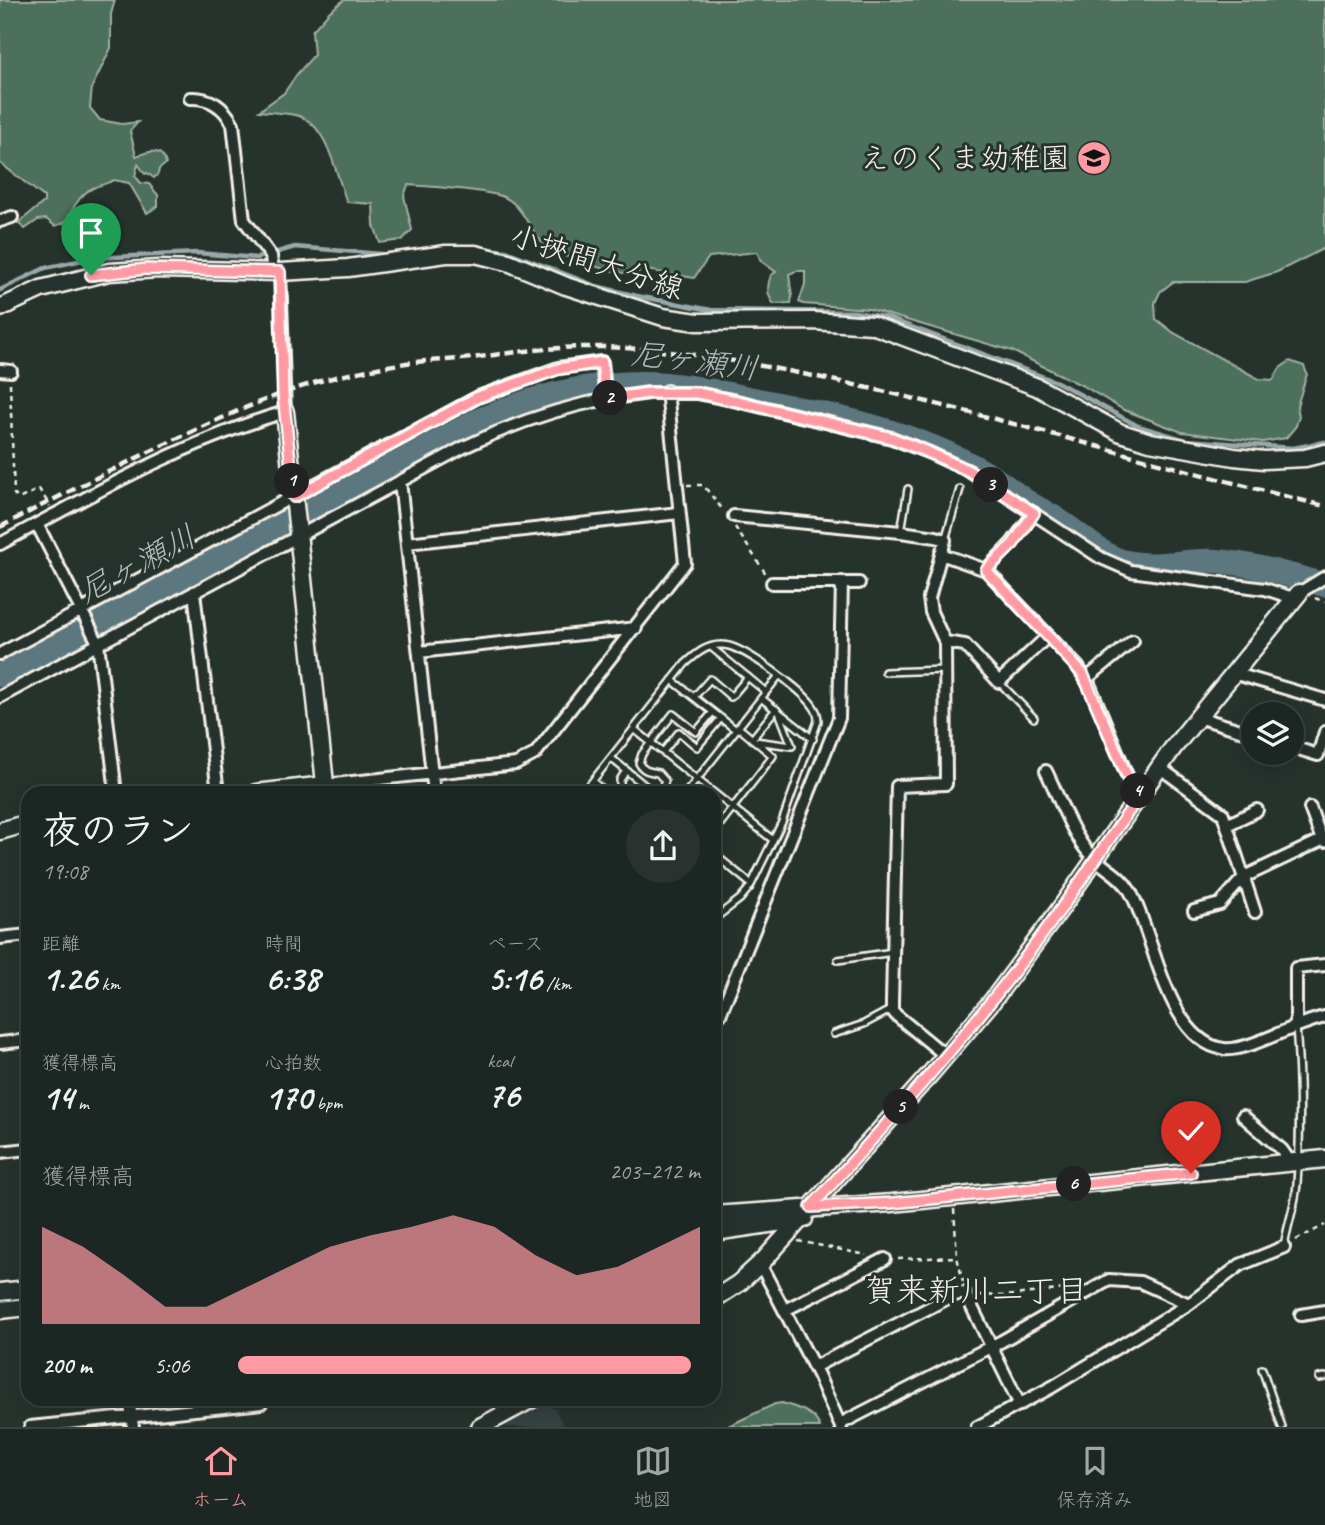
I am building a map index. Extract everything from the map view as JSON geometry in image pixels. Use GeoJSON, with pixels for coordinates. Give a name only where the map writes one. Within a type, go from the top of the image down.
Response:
{"type":"FeatureCollection","features":[{"type":"Feature","properties":{"kind":"main road","name":"小挾間大分線"},"geometry":{"type":"LineString","coordinates":[[0,308],[41,289],[108,272],[159,269],[276,272],[348,268],[446,254],[475,254],[508,262],[566,285],[663,317],[697,322],[837,322],[872,325],[1037,387],[1121,433],[1150,442],[1264,460],[1292,459],[1325,453]]}},
{"type":"Feature","properties":{"kind":"main road"},"geometry":{"type":"LineString","coordinates":[[285,412],[325,786]]}},
{"type":"Feature","properties":{"kind":"main road"},"geometry":{"type":"LineString","coordinates":[[721,1295],[760,1264],[946,1056],[1019,966],[1159,767],[1296,596]]}},
{"type":"Feature","properties":{"kind":"main road"},"geometry":{"type":"LineString","coordinates":[[0,831],[21,825]]}},
{"type":"Feature","properties":{"kind":"main road"},"geometry":{"type":"LineString","coordinates":[[721,1230],[806,1213],[1325,1159]]}},
{"type":"Feature","properties":{"kind":"main road"},"geometry":{"type":"LineString","coordinates":[[721,1215],[806,1213]]}},
{"type":"Feature","properties":{"kind":"main road"},"geometry":{"type":"LineString","coordinates":[[0,1292],[21,1290]]}},
{"type":"Feature","properties":{"kind":"main road"},"geometry":{"type":"LineString","coordinates":[[0,1310],[21,1308]]}},
{"type":"Feature","properties":{"kind":"main road"},"geometry":{"type":"LineString","coordinates":[[480,1427],[519,1406]]}},
{"type":"Feature","properties":{"kind":"street"},"geometry":{"type":"LineString","coordinates":[[0,544],[185,449],[257,420],[285,412],[276,272],[271,256],[244,220],[233,124],[226,112],[213,102],[190,98]]}},
{"type":"Feature","properties":{"kind":"street"},"geometry":{"type":"LineString","coordinates":[[0,221],[12,217]]}},
{"type":"Feature","properties":{"kind":"street"},"geometry":{"type":"LineString","coordinates":[[0,654],[295,502],[478,397],[558,369],[602,362],[606,395]]}},
{"type":"Feature","properties":{"kind":"street"},"geometry":{"type":"LineString","coordinates":[[346,786],[516,764],[532,757],[685,563],[667,391]]}},
{"type":"Feature","properties":{"kind":"street"},"geometry":{"type":"LineString","coordinates":[[0,697],[297,534],[462,448],[525,419],[606,395],[667,391],[715,396],[892,438],[969,471],[1101,558],[1131,571],[1265,589],[1296,596],[1325,577]]}},
{"type":"Feature","properties":{"kind":"street"},"geometry":{"type":"LineString","coordinates":[[400,481],[433,786]]}},
{"type":"Feature","properties":{"kind":"street"},"geometry":{"type":"LineString","coordinates":[[407,544],[679,513]]}},
{"type":"Feature","properties":{"kind":"street"},"geometry":{"type":"LineString","coordinates":[[986,570],[1013,544],[1034,513]]}},
{"type":"Feature","properties":{"kind":"street"},"geometry":{"type":"LineString","coordinates":[[734,516],[945,540],[929,598],[931,612],[945,642],[946,784],[897,786],[892,1009],[946,1056]]}},
{"type":"Feature","properties":{"kind":"street"},"geometry":{"type":"LineString","coordinates":[[37,524],[98,643],[115,786]]}},
{"type":"Feature","properties":{"kind":"street"},"geometry":{"type":"LineString","coordinates":[[940,554],[986,570],[1078,667],[1086,679],[1131,785],[1141,794]]}},
{"type":"Feature","properties":{"kind":"street"},"geometry":{"type":"LineString","coordinates":[[721,1012],[838,718],[842,582]]}},
{"type":"Feature","properties":{"kind":"street"},"geometry":{"type":"LineString","coordinates":[[772,583],[859,583]]}},
{"type":"Feature","properties":{"kind":"street"},"geometry":{"type":"LineString","coordinates":[[194,592],[217,786]]}},
{"type":"Feature","properties":{"kind":"street"},"geometry":{"type":"LineString","coordinates":[[419,652],[636,628]]}},
{"type":"Feature","properties":{"kind":"street"},"geometry":{"type":"LineString","coordinates":[[945,642],[965,645],[999,682],[1048,636]]}},
{"type":"Feature","properties":{"kind":"street"},"geometry":{"type":"LineString","coordinates":[[1086,679],[1132,641]]}},
{"type":"Feature","properties":{"kind":"street"},"geometry":{"type":"LineString","coordinates":[[1233,673],[1325,700]]}},
{"type":"Feature","properties":{"kind":"street"},"geometry":{"type":"LineString","coordinates":[[1198,717],[1241,730]]}},
{"type":"Feature","properties":{"kind":"street"},"geometry":{"type":"LineString","coordinates":[[1304,751],[1318,755],[1325,732]]}},
{"type":"Feature","properties":{"kind":"street"},"geometry":{"type":"LineString","coordinates":[[1159,767],[1220,811],[1255,912]]}},
{"type":"Feature","properties":{"kind":"street"},"geometry":{"type":"LineString","coordinates":[[1046,771],[1080,842],[1095,859],[1128,887],[1166,987],[1196,1038],[1229,1049],[1325,1017]]}},
{"type":"Feature","properties":{"kind":"street"},"geometry":{"type":"LineString","coordinates":[[1194,911],[1220,904],[1244,877],[1324,841],[1310,808]]}},
{"type":"Feature","properties":{"kind":"street"},"geometry":{"type":"LineString","coordinates":[[1227,825],[1257,810]]}},
{"type":"Feature","properties":{"kind":"street"},"geometry":{"type":"LineString","coordinates":[[0,938],[21,936]]}},
{"type":"Feature","properties":{"kind":"street"},"geometry":{"type":"LineString","coordinates":[[1296,1026],[1296,968],[1325,965]]}},
{"type":"Feature","properties":{"kind":"street"},"geometry":{"type":"LineString","coordinates":[[0,1043],[21,1041]]}},
{"type":"Feature","properties":{"kind":"street"},"geometry":{"type":"LineString","coordinates":[[1243,1116],[1294,1162]]}},
{"type":"Feature","properties":{"kind":"street"},"geometry":{"type":"LineString","coordinates":[[0,1152],[21,1150]]}},
{"type":"Feature","properties":{"kind":"street"},"geometry":{"type":"LineString","coordinates":[[977,1427],[1020,1405],[1189,1304],[1240,1265],[1284,1247]]}},
{"type":"Feature","properties":{"kind":"street"},"geometry":{"type":"LineString","coordinates":[[785,1310],[885,1259]]}},
{"type":"Feature","properties":{"kind":"street"},"geometry":{"type":"LineString","coordinates":[[760,1264],[841,1425],[1058,1311],[1109,1280],[1140,1282],[1189,1304]]}},
{"type":"Feature","properties":{"kind":"street"},"geometry":{"type":"LineString","coordinates":[[814,1367],[954,1295],[965,1293],[1020,1405]]}},
{"type":"Feature","properties":{"kind":"street"},"geometry":{"type":"LineString","coordinates":[[1301,1315],[1325,1311]]}},
{"type":"Feature","properties":{"kind":"street"},"geometry":{"type":"LineString","coordinates":[[30,1427],[132,1422],[240,1406]]}},
{"type":"Feature","properties":{"kind":"lane"},"geometry":{"type":"LineString","coordinates":[[901,533],[908,489]]}},
{"type":"Feature","properties":{"kind":"lane"},"geometry":{"type":"LineString","coordinates":[[945,540],[960,489]]}},
{"type":"Feature","properties":{"kind":"lane"},"geometry":{"type":"LineString","coordinates":[[589,786],[672,680],[696,654],[711,647],[723,645],[743,650],[809,701],[815,708],[818,721],[773,840],[751,884],[740,899],[721,914]]}},
{"type":"Feature","properties":{"kind":"lane"},"geometry":{"type":"LineString","coordinates":[[711,647],[766,692]]}},
{"type":"Feature","properties":{"kind":"lane"},"geometry":{"type":"LineString","coordinates":[[885,672],[945,670]]}},
{"type":"Feature","properties":{"kind":"lane"},"geometry":{"type":"LineString","coordinates":[[694,697],[710,678],[732,697],[748,677]]}},
{"type":"Feature","properties":{"kind":"lane"},"geometry":{"type":"LineString","coordinates":[[691,786],[778,677]]}},
{"type":"Feature","properties":{"kind":"lane"},"geometry":{"type":"LineString","coordinates":[[672,680],[720,719],[754,740],[773,756],[721,821]]}},
{"type":"Feature","properties":{"kind":"lane"},"geometry":{"type":"LineString","coordinates":[[999,682],[1034,718]]}},
{"type":"Feature","properties":{"kind":"lane"},"geometry":{"type":"LineString","coordinates":[[761,698],[813,739]]}},
{"type":"Feature","properties":{"kind":"lane"},"geometry":{"type":"LineString","coordinates":[[754,740],[792,746],[777,710]]}},
{"type":"Feature","properties":{"kind":"lane"},"geometry":{"type":"LineString","coordinates":[[754,740],[777,710]]}},
{"type":"Feature","properties":{"kind":"lane"},"geometry":{"type":"LineString","coordinates":[[664,786],[662,776],[644,769],[639,758],[673,714],[696,732],[713,712]]}},
{"type":"Feature","properties":{"kind":"lane"},"geometry":{"type":"LineString","coordinates":[[663,752],[679,732],[697,747],[720,719]]}},
{"type":"Feature","properties":{"kind":"lane"},"geometry":{"type":"LineString","coordinates":[[634,729],[705,786]]}},
{"type":"Feature","properties":{"kind":"lane"},"geometry":{"type":"LineString","coordinates":[[611,758],[645,786]]}},
{"type":"Feature","properties":{"kind":"lane"},"geometry":{"type":"LineString","coordinates":[[621,786],[620,780],[626,771]]}},
{"type":"Feature","properties":{"kind":"lane"},"geometry":{"type":"LineString","coordinates":[[593,782],[598,786]]}},
{"type":"Feature","properties":{"kind":"lane"},"geometry":{"type":"LineString","coordinates":[[721,799],[773,840]]}},
{"type":"Feature","properties":{"kind":"lane"},"geometry":{"type":"LineString","coordinates":[[721,860],[751,884]]}},
{"type":"Feature","properties":{"kind":"lane"},"geometry":{"type":"LineString","coordinates":[[838,960],[893,952]]}},
{"type":"Feature","properties":{"kind":"lane"},"geometry":{"type":"LineString","coordinates":[[834,1034],[864,1024],[892,1009]]}},
{"type":"Feature","properties":{"kind":"lane"},"geometry":{"type":"LineString","coordinates":[[1284,1247],[1297,1186],[1294,1162],[1296,1026]]}},
{"type":"Feature","properties":{"kind":"lane"},"geometry":{"type":"LineString","coordinates":[[1262,1370],[1282,1427]]}},
{"type":"Feature","properties":{"kind":"path"},"geometry":{"type":"LineString","coordinates":[[6,371],[14,495],[19,499],[39,489],[54,515]]}},
{"type":"Feature","properties":{"kind":"path"},"geometry":{"type":"LineString","coordinates":[[954,1205],[957,1257],[965,1293],[1005,1296],[1070,1289]]}},
{"type":"Feature","properties":{"kind":"path"},"geometry":{"type":"LineString","coordinates":[[1284,1247],[1325,1226]]}},
{"type":"Feature","properties":{"kind":"shaded area"},"geometry":{"type":"Polygon","coordinates":[[[538,1406],[547,1406],[555,1409],[564,1427],[501,1427],[538,1406]]]}},
{"type":"Feature","properties":{"kind":"green space"},"geometry":{"type":"Polygon","coordinates":[[[0,0],[115,0],[111,14],[111,48],[92,87],[90,108],[100,120],[122,124],[138,122],[130,131],[136,156],[150,152],[162,155],[166,164],[154,178],[145,174],[138,164],[135,176],[141,183],[149,184],[158,195],[158,206],[147,213],[129,183],[114,180],[84,194],[64,223],[55,226],[46,219],[38,220],[25,229],[18,223],[44,202],[44,197],[0,163],[0,0]]]}},
{"type":"Feature","properties":{"kind":"green space"},"geometry":{"type":"Polygon","coordinates":[[[344,0],[1325,0],[1325,248],[1277,272],[1245,282],[1173,282],[1160,292],[1155,303],[1156,319],[1174,333],[1259,379],[1273,380],[1280,368],[1290,361],[1304,366],[1307,374],[1297,406],[1299,416],[1296,426],[1286,438],[1263,442],[1182,432],[1124,410],[1085,387],[1012,351],[869,309],[803,304],[799,302],[805,284],[805,271],[789,274],[791,303],[774,304],[768,286],[771,275],[776,272],[761,261],[757,252],[709,257],[694,278],[640,269],[637,275],[588,264],[552,250],[538,238],[515,204],[509,199],[491,194],[408,185],[404,196],[412,230],[402,240],[380,243],[374,225],[373,204],[347,202],[330,153],[318,130],[299,116],[259,111],[284,93],[314,55],[312,31],[344,0]]]}},
{"type":"Feature","properties":{"kind":"green space"},"geometry":{"type":"Polygon","coordinates":[[[782,1403],[809,1414],[820,1427],[726,1427],[775,1404],[782,1403]]]}},
{"type":"Feature","properties":{"kind":"waterway"},"geometry":{"type":"LineString","coordinates":[[0,290],[45,268],[92,258],[197,253],[257,258],[295,247],[393,255]]}},
{"type":"Feature","properties":{"kind":"waterway"},"geometry":{"type":"LineString","coordinates":[[478,248],[506,251],[596,286],[711,310],[855,312],[888,318],[1057,382],[1138,426],[1186,440],[1293,448],[1325,442]]}},
{"type":"Feature","properties":{"kind":"waterway","name":"尼ヶ瀬川"},"geometry":{"type":"LineString","coordinates":[[0,675],[475,422],[536,399],[578,389],[621,384],[657,383],[713,391],[843,418],[901,435],[984,472],[1063,523],[1097,549],[1116,559],[1141,564],[1231,562],[1325,585]]}},
{"type":"Feature","properties":{"kind":"railway"},"geometry":{"type":"LineString","coordinates":[[0,527],[193,431],[288,391],[361,371],[405,363],[586,347],[704,356],[869,388],[1325,506]]}},
{"type":"Feature","properties":{"kind":"place","name":"えのくま幼稚園"},"geometry":{"type":"Point","coordinates":[1094,158]}},
{"type":"Feature","properties":{"kind":"district","name":"賀来新川二丁目"},"geometry":{"type":"Point","coordinates":[976,1290]}},
{"type":"Feature","properties":{"kind":"route"},"geometry":{"type":"LineString","coordinates":[[91,275],[146,269],[280,272],[283,394],[294,497],[478,397],[528,377],[602,362],[606,399],[667,391],[697,393],[892,438],[969,471],[1034,513],[1013,544],[986,570],[1083,674],[1131,785],[1141,794],[993,1000],[811,1207],[892,1203],[1191,1173]]}}]}
